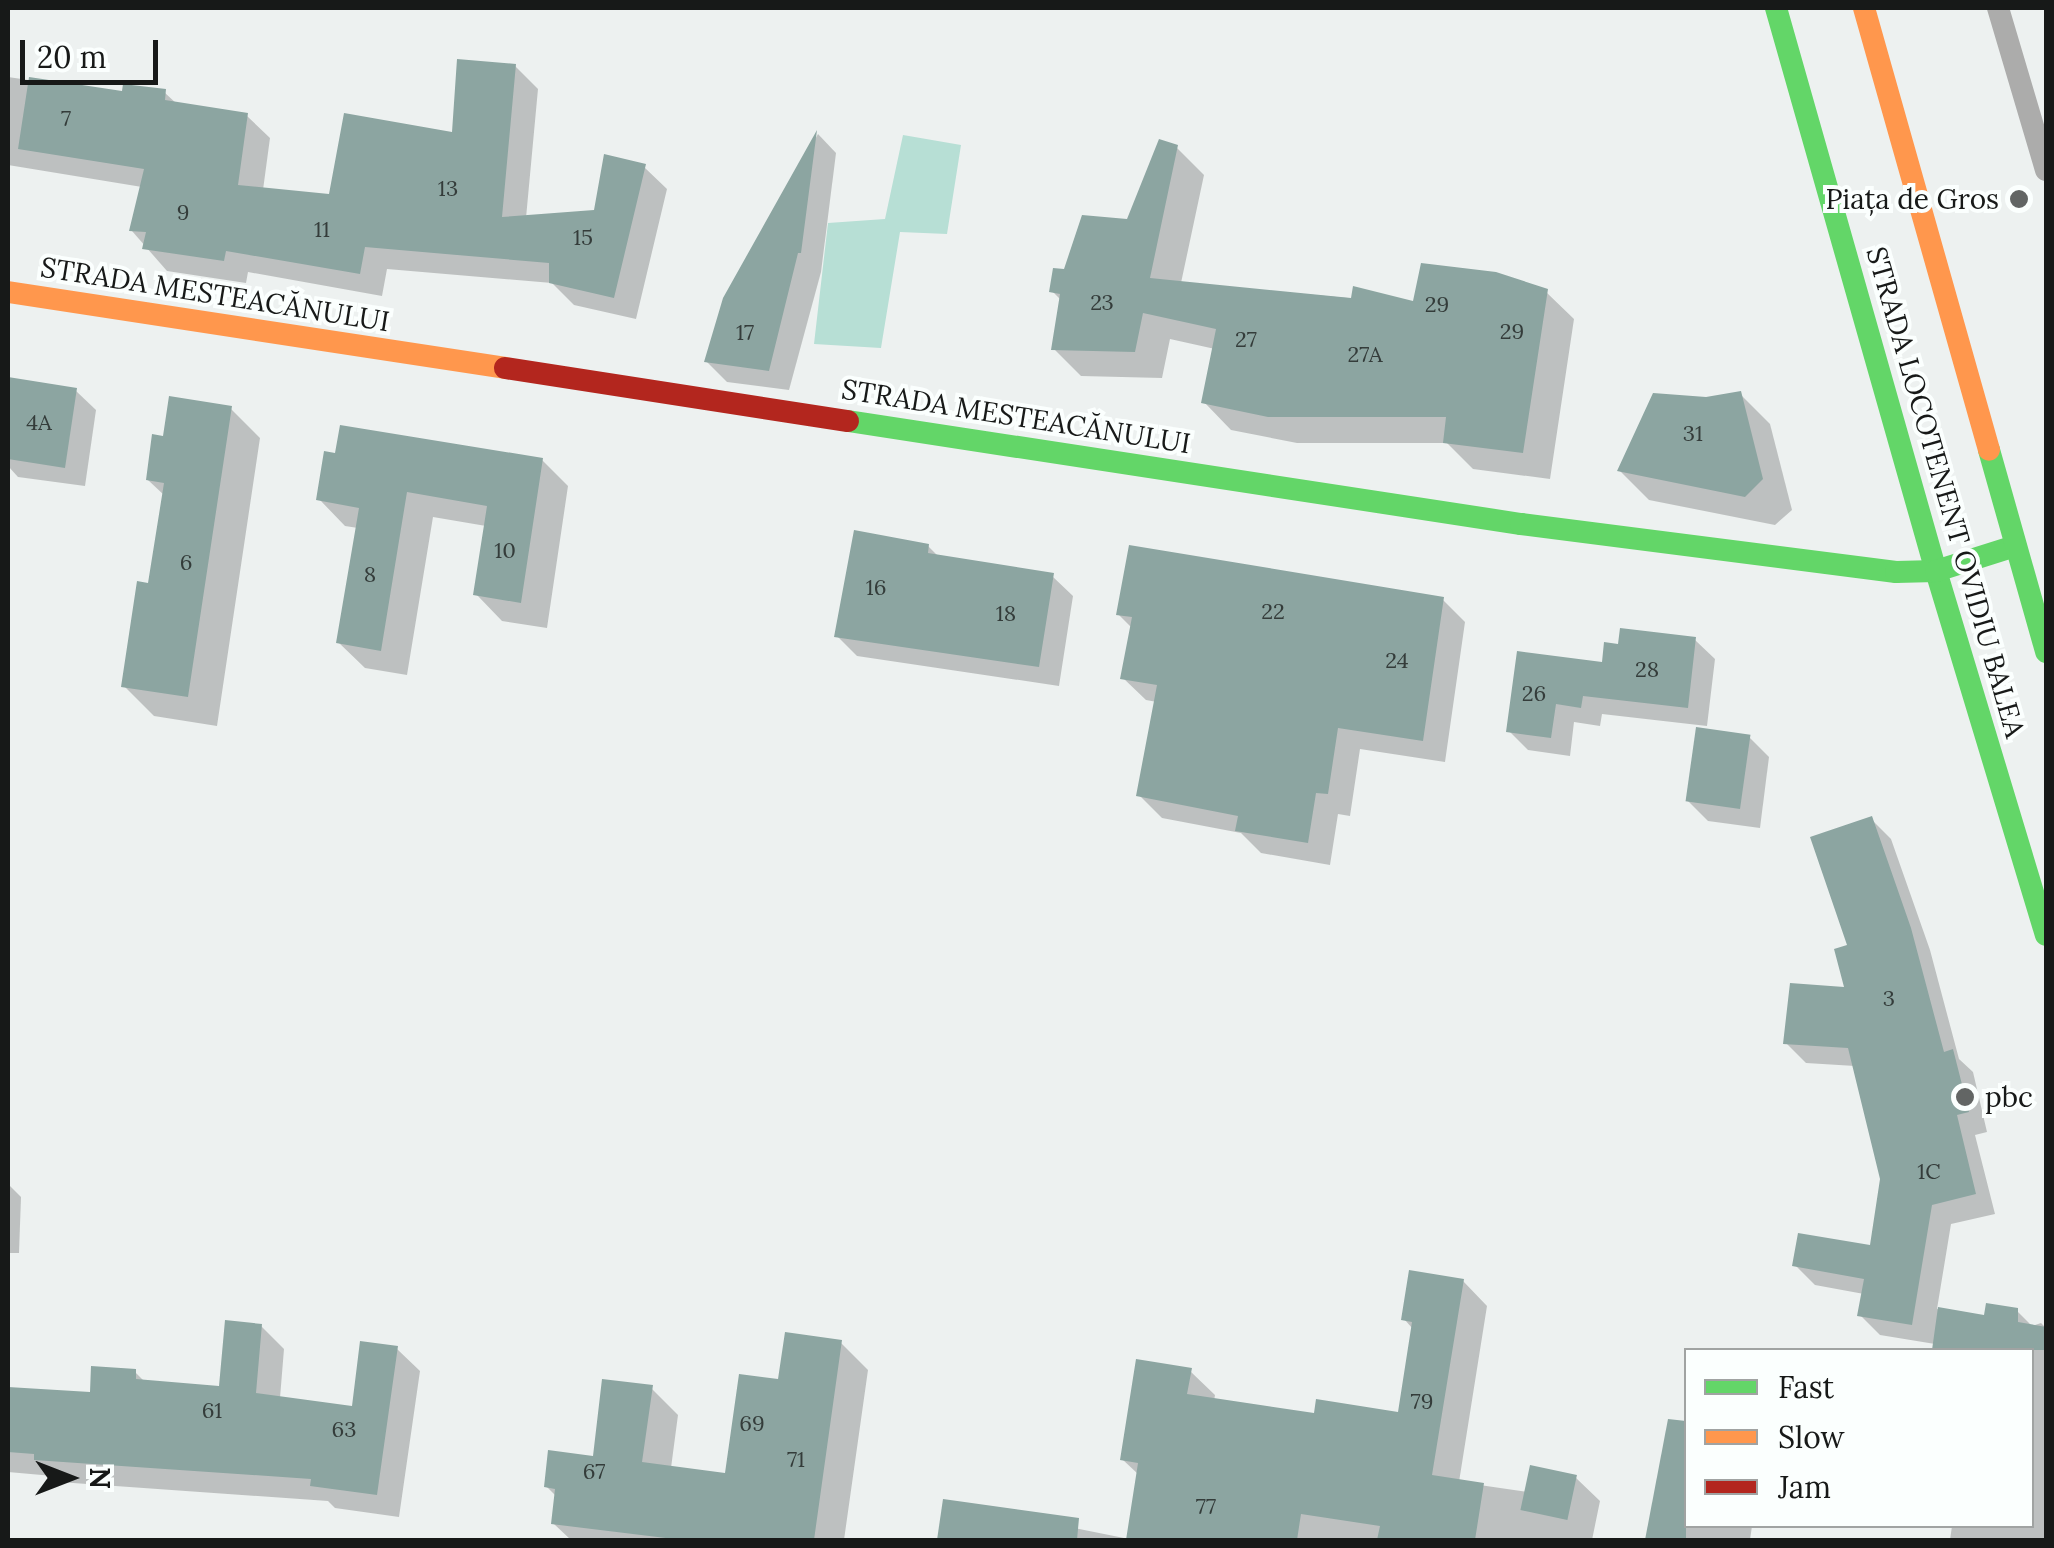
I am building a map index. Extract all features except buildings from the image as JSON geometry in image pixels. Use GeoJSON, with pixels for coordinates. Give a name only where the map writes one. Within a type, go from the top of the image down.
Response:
{"type":"FeatureCollection","features":[{"type":"Feature","properties":{"kind":"street","name":"STRADA LOCOTENENT OVIDIU BALEA"},"geometry":{"type":"LineString","coordinates":[[1776,8],[1936,571],[2046,935]]}},
{"type":"Feature","properties":{"kind":"street","name":"STRADA LOCOTENENT OVIDIU BALEA"},"geometry":{"type":"LineString","coordinates":[[1864,8],[2046,652]]}},
{"type":"Feature","properties":{"kind":"street","name":"STRADA MESTEACĂNULUI"},"geometry":{"type":"LineString","coordinates":[[8,292],[1522,524],[1833,565],[1896,572],[1936,571],[2014,546]]}},
{"type":"Feature","properties":{"kind":"lane"},"geometry":{"type":"LineString","coordinates":[[1998,8],[2046,170]]}},
{"type":"Feature","properties":{"kind":"green space"},"geometry":{"type":"Polygon","coordinates":[[[903,135],[961,145],[947,234],[900,232],[881,348],[814,344],[828,223],[885,219],[903,135]]]}},
{"type":"Feature","properties":{"kind":"traffic: fast"},"geometry":{"type":"LineString","coordinates":[[1776,8],[1936,571],[2046,935]]}},
{"type":"Feature","properties":{"kind":"traffic: fast"},"geometry":{"type":"LineString","coordinates":[[848,421],[1521,524],[1896,572],[1936,571],[2015,546]]}},
{"type":"Feature","properties":{"kind":"traffic: fast"},"geometry":{"type":"LineString","coordinates":[[1989,450],[2046,652]]}},
{"type":"Feature","properties":{"kind":"traffic: slow"},"geometry":{"type":"LineString","coordinates":[[1864,8],[1989,450]]}},
{"type":"Feature","properties":{"kind":"traffic: slow"},"geometry":{"type":"LineString","coordinates":[[8,292],[505,368]]}},
{"type":"Feature","properties":{"kind":"traffic: jam"},"geometry":{"type":"LineString","coordinates":[[505,368],[848,421]]}},
{"type":"Feature","properties":{"kind":"place","name":"Piața de Gros"},"geometry":{"type":"Point","coordinates":[2019,199]}},
{"type":"Feature","properties":{"kind":"place","name":"pbc"},"geometry":{"type":"Point","coordinates":[1965,1097]}}]}
